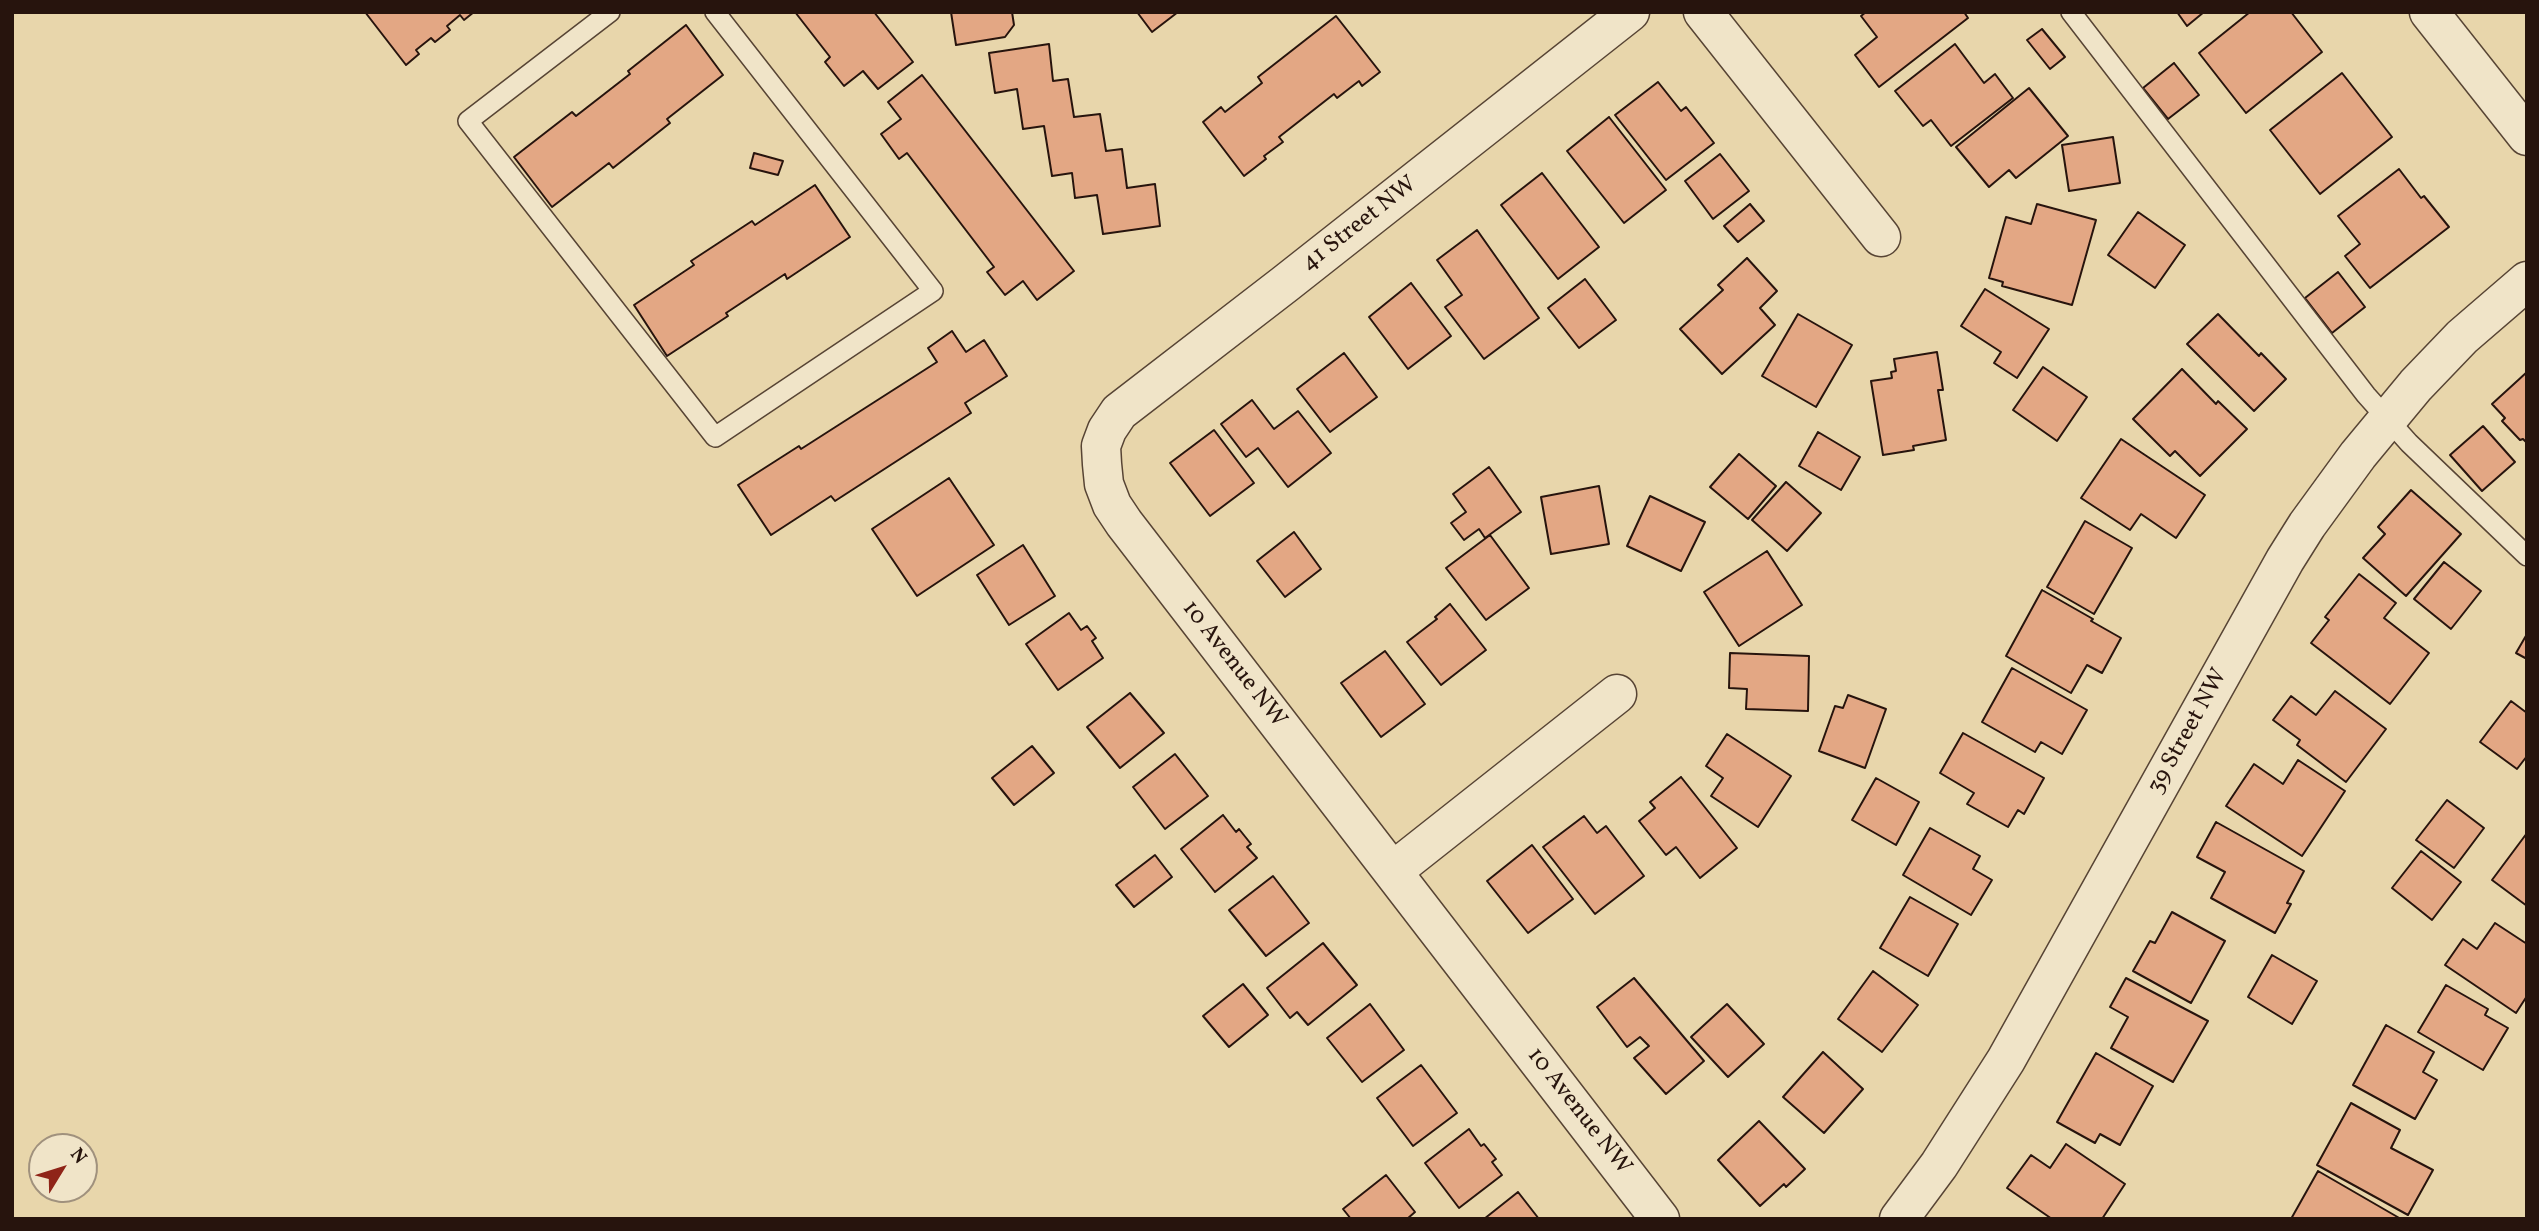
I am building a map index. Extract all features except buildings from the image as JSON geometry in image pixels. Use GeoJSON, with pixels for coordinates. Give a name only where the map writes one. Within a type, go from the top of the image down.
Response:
{"type":"FeatureCollection","features":[{"type":"Feature","properties":{"kind":"street","name":"41 Street NW"},"geometry":{"type":"LineString","coordinates":[[1101,446],[1107,430],[1119,412],[1133,400],[1630,12]]}},
{"type":"Feature","properties":{"kind":"street"},"geometry":{"type":"LineString","coordinates":[[1703,12],[1881,237]]}},
{"type":"Feature","properties":{"kind":"street"},"geometry":{"type":"LineString","coordinates":[[2430,12],[2527,136]]}},
{"type":"Feature","properties":{"kind":"street","name":"39 Street NW"},"geometry":{"type":"LineString","coordinates":[[1899,1219],[1939,1165],[2006,1060],[2285,560],[2330,491],[2387,419],[2462,337],[2527,281]]}},
{"type":"Feature","properties":{"kind":"street","name":"10 Avenue NW"},"geometry":{"type":"LineString","coordinates":[[1101,446],[1104,484],[1112,505],[1124,523],[1660,1219]]}},
{"type":"Feature","properties":{"kind":"street"},"geometry":{"type":"LineString","coordinates":[[1393,872],[1617,694]]}},
{"type":"Feature","properties":{"kind":"lane"},"geometry":{"type":"LineString","coordinates":[[610,12],[468,121],[715,438],[933,291],[715,12]]}},
{"type":"Feature","properties":{"kind":"lane"},"geometry":{"type":"LineString","coordinates":[[2071,12],[2387,419],[2527,556]]}}]}
